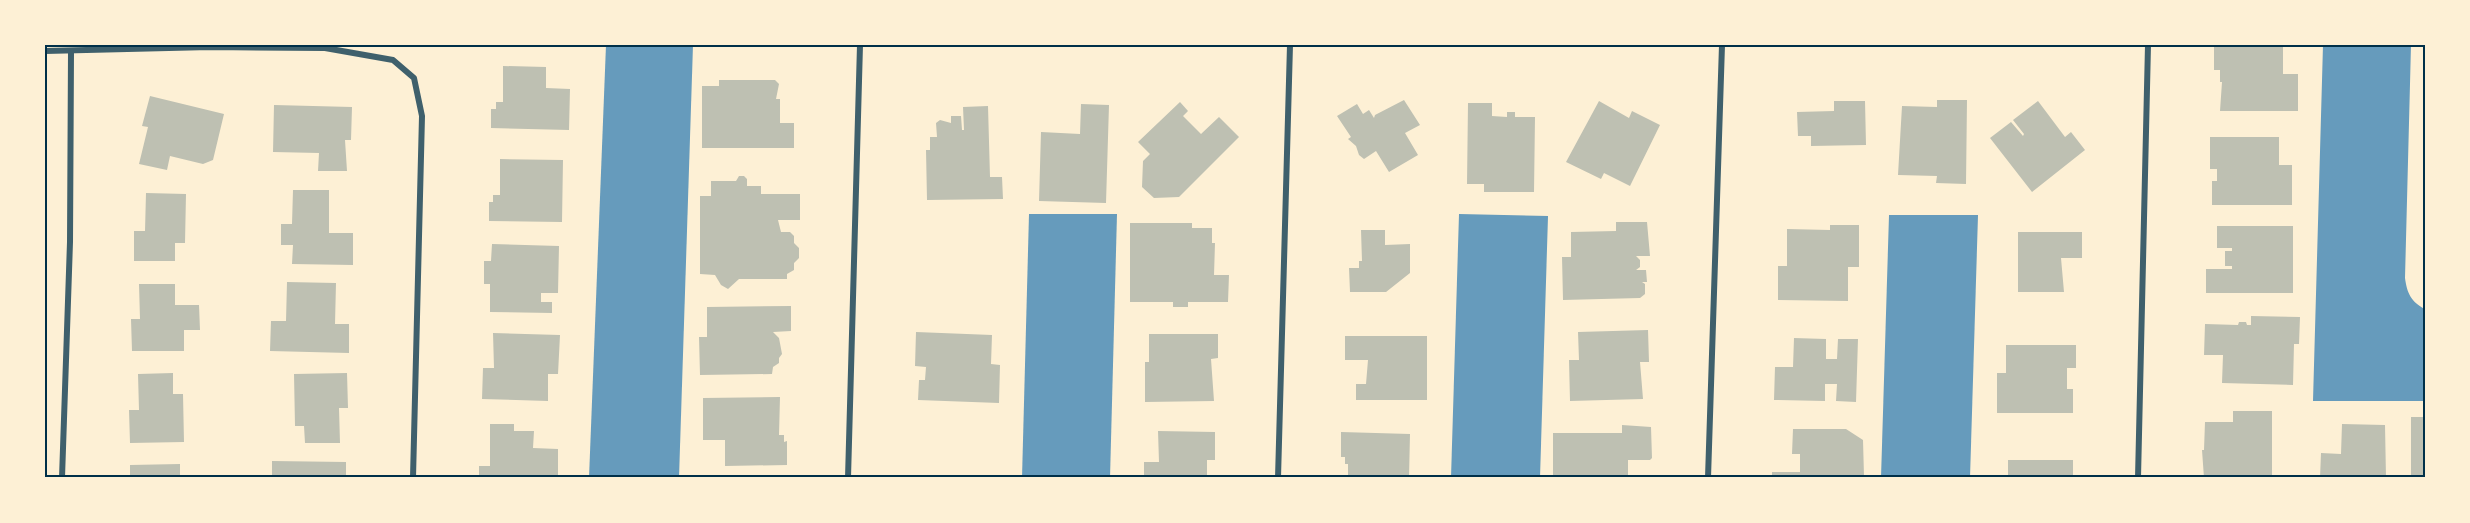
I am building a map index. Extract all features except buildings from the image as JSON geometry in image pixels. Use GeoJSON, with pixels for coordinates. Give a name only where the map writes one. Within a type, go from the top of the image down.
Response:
{"type":"FeatureCollection","features":[{"type":"Feature","properties":{"kind":"street"},"geometry":{"type":"LineString","coordinates":[[848,478],[860,45]]}},
{"type":"Feature","properties":{"kind":"street"},"geometry":{"type":"LineString","coordinates":[[1278,478],[1290,45]]}},
{"type":"Feature","properties":{"kind":"street"},"geometry":{"type":"LineString","coordinates":[[1708,478],[1722,45]]}},
{"type":"Feature","properties":{"kind":"street"},"geometry":{"type":"LineString","coordinates":[[2138,478],[2148,45]]}},
{"type":"Feature","properties":{"kind":"street"},"geometry":{"type":"LineString","coordinates":[[45,51],[210,47],[325,48],[393,60],[414,78],[422,116],[413,478]]}},
{"type":"Feature","properties":{"kind":"street"},"geometry":{"type":"LineString","coordinates":[[62,478],[70,242],[71,52]]}},
{"type":"Feature","properties":{"kind":"water"},"geometry":{"type":"Polygon","coordinates":[[[606,45],[693,45],[679,478],[589,478],[606,45]]]}},
{"type":"Feature","properties":{"kind":"water"},"geometry":{"type":"Polygon","coordinates":[[[2323,45],[2411,45],[2405,278],[2410,296],[2425,309],[2425,401],[2313,401],[2323,45]]]}},
{"type":"Feature","properties":{"kind":"water"},"geometry":{"type":"Polygon","coordinates":[[[1029,214],[1117,214],[1110,478],[1022,478],[1029,214]]]}},
{"type":"Feature","properties":{"kind":"water"},"geometry":{"type":"Polygon","coordinates":[[[1459,214],[1548,216],[1540,478],[1451,478],[1459,214]]]}},
{"type":"Feature","properties":{"kind":"water"},"geometry":{"type":"Polygon","coordinates":[[[1889,215],[1978,215],[1970,478],[1881,478],[1889,215]]]}}]}
